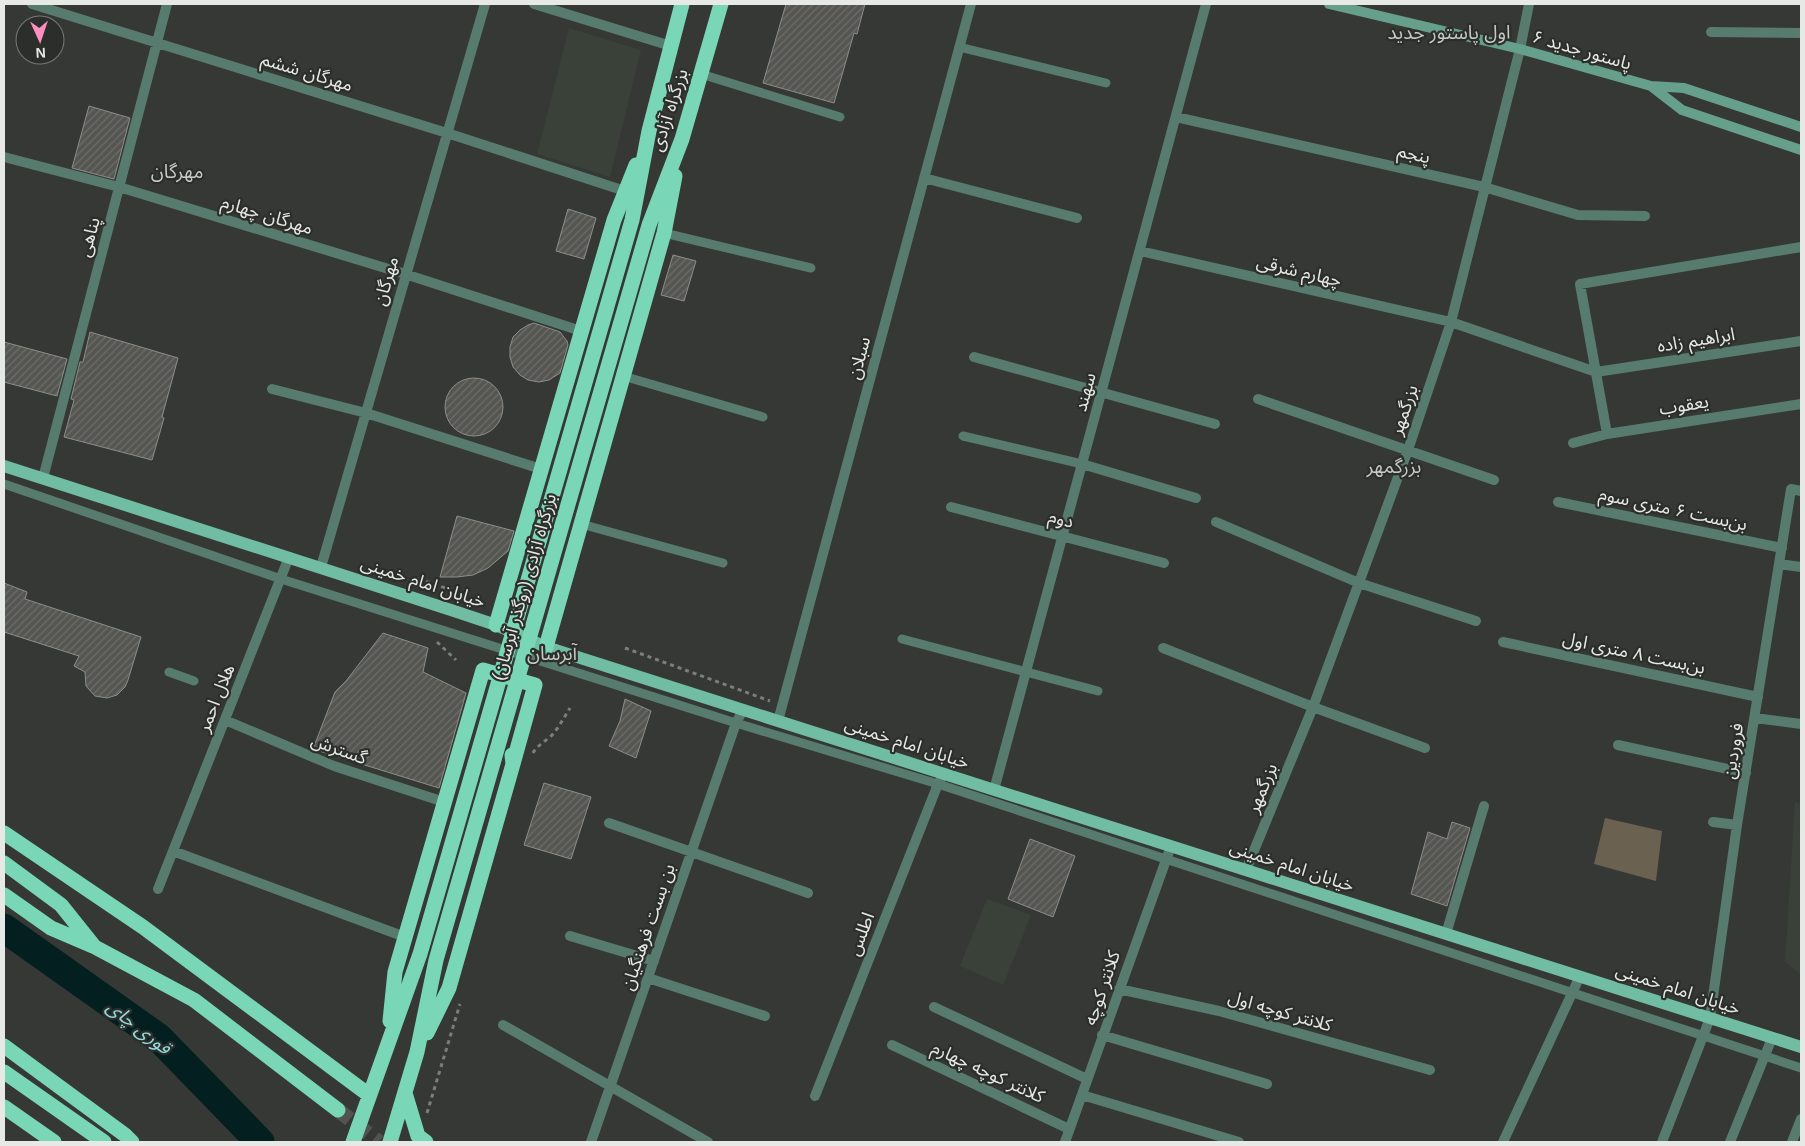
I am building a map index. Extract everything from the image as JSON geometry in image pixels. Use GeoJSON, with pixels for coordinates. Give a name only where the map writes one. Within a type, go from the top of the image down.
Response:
{"type":"FeatureCollection","features":[{"type":"Feature","properties":{"kind":"highway","name":"بزرگراه آزادی"},"geometry":{"type":"LineString","coordinates":[[632,220],[649,131],[682,4]]}},
{"type":"Feature","properties":{"kind":"highway","name":"بزرگراه آزادی"},"geometry":{"type":"LineString","coordinates":[[649,225],[682,139],[721,4]]}},
{"type":"Feature","properties":{"kind":"highway"},"geometry":{"type":"LineString","coordinates":[[496,625],[614,220],[649,131]]}},
{"type":"Feature","properties":{"kind":"highway"},"geometry":{"type":"LineString","coordinates":[[546,647],[664,233],[682,139]]}},
{"type":"Feature","properties":{"kind":"highway","name":"بزرگراه آزادی (روگذر آبرسان)"},"geometry":{"type":"LineString","coordinates":[[388,1042],[420,954],[632,220]]}},
{"type":"Feature","properties":{"kind":"highway","name":"بزرگراه آزادی (روگذر آبرسان)"},"geometry":{"type":"LineString","coordinates":[[417,1052],[436,960],[649,225]]}},
{"type":"Feature","properties":{"kind":"highway"},"geometry":{"type":"LineString","coordinates":[[548,444],[554,458],[566,467],[586,467],[600,457]]}},
{"type":"Feature","properties":{"kind":"highway"},"geometry":{"type":"LineString","coordinates":[[353,1142],[388,1042],[395,972],[483,670],[535,685],[449,988],[417,1052],[390,1142]]}},
{"type":"Feature","properties":{"kind":"highway"},"geometry":{"type":"LineString","coordinates":[[461,744],[468,734],[473,732],[479,731],[495,736],[510,745],[513,764]]}},
{"type":"Feature","properties":{"kind":"highway"},"geometry":{"type":"LineString","coordinates":[[4,833],[143,927],[369,1095]]}},
{"type":"Feature","properties":{"kind":"highway"},"geometry":{"type":"LineString","coordinates":[[4,863],[61,905],[94,946]]}},
{"type":"Feature","properties":{"kind":"highway"},"geometry":{"type":"LineString","coordinates":[[4,895],[52,928],[94,946],[194,1000],[338,1110]]}},
{"type":"Feature","properties":{"kind":"highway"},"geometry":{"type":"LineString","coordinates":[[4,1046],[132,1142]]}},
{"type":"Feature","properties":{"kind":"highway"},"geometry":{"type":"LineString","coordinates":[[4,1072],[104,1142]]}},
{"type":"Feature","properties":{"kind":"highway"},"geometry":{"type":"LineString","coordinates":[[405,1093],[418,1136],[426,1142]]}},
{"type":"Feature","properties":{"kind":"highway"},"geometry":{"type":"LineString","coordinates":[[4,1107],[54,1142]]}},
{"type":"Feature","properties":{"kind":"main road","name":"پاستور جدید ۶"},"geometry":{"type":"LineString","coordinates":[[1329,4],[1520,48],[1652,86],[1684,88],[1801,127]]}},
{"type":"Feature","properties":{"kind":"main road","name":"پاستور جدید ۶"},"geometry":{"type":"LineString","coordinates":[[1652,86],[1682,110],[1801,150]]}},
{"type":"Feature","properties":{"kind":"main road","name":"خیابان امام خمینی"},"geometry":{"type":"LineString","coordinates":[[4,466],[496,625],[546,647],[778,721],[941,779],[994,790],[1801,1047]]}},
{"type":"Feature","properties":{"kind":"street","name":"مهرگان ششم"},"geometry":{"type":"LineString","coordinates":[[32,4],[447,133],[625,191]]}},
{"type":"Feature","properties":{"kind":"street","name":"پناهی"},"geometry":{"type":"LineString","coordinates":[[43,478],[167,4]]}},
{"type":"Feature","properties":{"kind":"street","name":"مهرگان"},"geometry":{"type":"LineString","coordinates":[[321,567],[485,4]]}},
{"type":"Feature","properties":{"kind":"street"},"geometry":{"type":"LineString","coordinates":[[534,4],[670,46]]}},
{"type":"Feature","properties":{"kind":"street","name":"سبلان"},"geometry":{"type":"LineString","coordinates":[[778,721],[971,4]]}},
{"type":"Feature","properties":{"kind":"street","name":"سهند"},"geometry":{"type":"LineString","coordinates":[[994,790],[1206,4]]}},
{"type":"Feature","properties":{"kind":"street","name":"بزرگمهر"},"geometry":{"type":"LineString","coordinates":[[1246,870],[1313,707],[1408,450],[1451,322],[1520,48],[1529,4]]}},
{"type":"Feature","properties":{"kind":"street"},"geometry":{"type":"LineString","coordinates":[[1712,32],[1801,33]]}},
{"type":"Feature","properties":{"kind":"street","name":"پنجم"},"geometry":{"type":"LineString","coordinates":[[1176,117],[1484,187],[1578,215],[1645,216]]}},
{"type":"Feature","properties":{"kind":"street"},"geometry":{"type":"LineString","coordinates":[[4,157],[119,187]]}},
{"type":"Feature","properties":{"kind":"street"},"geometry":{"type":"LineString","coordinates":[[924,178],[1077,218]]}},
{"type":"Feature","properties":{"kind":"street","name":"مهرگان چهارم"},"geometry":{"type":"LineString","coordinates":[[119,187],[581,330]]}},
{"type":"Feature","properties":{"kind":"street"},"geometry":{"type":"LineString","coordinates":[[1607,434],[1580,284],[1801,247]]}},
{"type":"Feature","properties":{"kind":"street","name":"چهارم شرقی"},"geometry":{"type":"LineString","coordinates":[[1140,251],[1451,322],[1596,372]]}},
{"type":"Feature","properties":{"kind":"street","name":"ابراهیم زاده"},"geometry":{"type":"LineString","coordinates":[[1596,372],[1801,341]]}},
{"type":"Feature","properties":{"kind":"street"},"geometry":{"type":"LineString","coordinates":[[974,357],[1215,424]]}},
{"type":"Feature","properties":{"kind":"street"},"geometry":{"type":"LineString","coordinates":[[272,389],[366,413],[541,469]]}},
{"type":"Feature","properties":{"kind":"street"},"geometry":{"type":"LineString","coordinates":[[1258,400],[1494,480]]}},
{"type":"Feature","properties":{"kind":"street","name":"یعقوب"},"geometry":{"type":"LineString","coordinates":[[1574,443],[1607,434],[1801,404]]}},
{"type":"Feature","properties":{"kind":"street"},"geometry":{"type":"LineString","coordinates":[[1082,464],[1196,498]]}},
{"type":"Feature","properties":{"kind":"street","name":"فروردین"},"geometry":{"type":"LineString","coordinates":[[1662,1142],[1710,1018],[1737,825],[1779,564],[1796,490]]}},
{"type":"Feature","properties":{"kind":"street","name":"بن‌بست ۶ متری سوم"},"geometry":{"type":"LineString","coordinates":[[1558,502],[1782,548]]}},
{"type":"Feature","properties":{"kind":"street","name":"دوم"},"geometry":{"type":"LineString","coordinates":[[951,506],[1164,563]]}},
{"type":"Feature","properties":{"kind":"street"},"geometry":{"type":"LineString","coordinates":[[1216,522],[1359,583],[1476,621]]}},
{"type":"Feature","properties":{"kind":"street","name":"هلال احمر"},"geometry":{"type":"LineString","coordinates":[[158,889],[225,720],[231,694],[289,557]]}},
{"type":"Feature","properties":{"kind":"street"},"geometry":{"type":"LineString","coordinates":[[1779,564],[1801,567]]}},
{"type":"Feature","properties":{"kind":"street","name":"بن‌بست ۸ متری اول"},"geometry":{"type":"LineString","coordinates":[[1503,642],[1758,697]]}},
{"type":"Feature","properties":{"kind":"street"},"geometry":{"type":"LineString","coordinates":[[1163,648],[1313,707],[1425,748]]}},
{"type":"Feature","properties":{"kind":"street","name":"بن بست فرهنگیان"},"geometry":{"type":"LineString","coordinates":[[591,1142],[736,723],[743,710]]}},
{"type":"Feature","properties":{"kind":"street"},"geometry":{"type":"LineString","coordinates":[[1755,718],[1801,724]]}},
{"type":"Feature","properties":{"kind":"street","name":"گسترش"},"geometry":{"type":"LineString","coordinates":[[225,720],[334,766],[444,802]]}},
{"type":"Feature","properties":{"kind":"street"},"geometry":{"type":"LineString","coordinates":[[1618,745],[1746,773]]}},
{"type":"Feature","properties":{"kind":"street","name":"اطلس"},"geometry":{"type":"LineString","coordinates":[[815,1096],[941,779]]}},
{"type":"Feature","properties":{"kind":"street"},"geometry":{"type":"LineString","coordinates":[[1446,934],[1484,806]]}},
{"type":"Feature","properties":{"kind":"street"},"geometry":{"type":"LineString","coordinates":[[1713,822],[1737,825]]}},
{"type":"Feature","properties":{"kind":"street"},"geometry":{"type":"LineString","coordinates":[[609,823],[808,893]]}},
{"type":"Feature","properties":{"kind":"street","name":"کلانتر کوچه"},"geometry":{"type":"LineString","coordinates":[[1065,1142],[1170,846]]}},
{"type":"Feature","properties":{"kind":"street"},"geometry":{"type":"LineString","coordinates":[[173,851],[405,937]]}},
{"type":"Feature","properties":{"kind":"street"},"geometry":{"type":"LineString","coordinates":[[570,936],[654,961]]}},
{"type":"Feature","properties":{"kind":"street"},"geometry":{"type":"LineString","coordinates":[[1502,1142],[1580,976]]}},
{"type":"Feature","properties":{"kind":"street"},"geometry":{"type":"LineString","coordinates":[[648,978],[764,1016]]}},
{"type":"Feature","properties":{"kind":"street","name":"کلانتر کوچه اول"},"geometry":{"type":"LineString","coordinates":[[1119,989],[1219,1011],[1430,1070]]}},
{"type":"Feature","properties":{"kind":"street"},"geometry":{"type":"LineString","coordinates":[[934,1007],[1087,1079]]}},
{"type":"Feature","properties":{"kind":"street"},"geometry":{"type":"LineString","coordinates":[[503,1025],[708,1142]]}},
{"type":"Feature","properties":{"kind":"street"},"geometry":{"type":"LineString","coordinates":[[1102,1035],[1267,1084]]}},
{"type":"Feature","properties":{"kind":"street"},"geometry":{"type":"LineString","coordinates":[[1730,1142],[1772,1038]]}},
{"type":"Feature","properties":{"kind":"street","name":"کلانتر کوچه چهارم"},"geometry":{"type":"LineString","coordinates":[[892,1045],[1069,1129]]}},
{"type":"Feature","properties":{"kind":"street"},"geometry":{"type":"LineString","coordinates":[[1082,1095],[1239,1142]]}},
{"type":"Feature","properties":{"kind":"street"},"geometry":{"type":"LineString","coordinates":[[1792,1142],[1801,1119]]}},
{"type":"Feature","properties":{"kind":"lane"},"geometry":{"type":"LineString","coordinates":[[959,47],[1106,83]]}},
{"type":"Feature","properties":{"kind":"lane"},"geometry":{"type":"LineString","coordinates":[[700,74],[840,117]]}},
{"type":"Feature","properties":{"kind":"lane"},"geometry":{"type":"LineString","coordinates":[[664,233],[811,268]]}},
{"type":"Feature","properties":{"kind":"lane"},"geometry":{"type":"LineString","coordinates":[[624,376],[763,417]]}},
{"type":"Feature","properties":{"kind":"lane"},"geometry":{"type":"LineString","coordinates":[[964,436],[1082,464]]}},
{"type":"Feature","properties":{"kind":"lane"},"geometry":{"type":"LineString","coordinates":[[4,484],[281,579],[736,723],[941,779],[1166,858],[1801,1068]]}},
{"type":"Feature","properties":{"kind":"lane"},"geometry":{"type":"LineString","coordinates":[[581,524],[723,563]]}},
{"type":"Feature","properties":{"kind":"lane"},"geometry":{"type":"LineString","coordinates":[[902,639],[1098,691]]}},
{"type":"Feature","properties":{"kind":"lane"},"geometry":{"type":"LineString","coordinates":[[169,672],[194,681]]}},
{"type":"Feature","properties":{"kind":"path"},"geometry":{"type":"LineString","coordinates":[[419,579],[452,590]]}},
{"type":"Feature","properties":{"kind":"path"},"geometry":{"type":"LineString","coordinates":[[429,640],[438,643],[456,660]]}},
{"type":"Feature","properties":{"kind":"path"},"geometry":{"type":"LineString","coordinates":[[625,648],[782,705]]}},
{"type":"Feature","properties":{"kind":"shaded area"},"geometry":{"type":"Polygon","coordinates":[[[569,28],[641,50],[610,177],[537,154],[569,28]]]}},
{"type":"Feature","properties":{"kind":"shaded area"},"geometry":{"type":"Polygon","coordinates":[[[1795,802],[1801,804],[1801,975],[1785,962],[1795,802]]]}},
{"type":"Feature","properties":{"kind":"shaded area"},"geometry":{"type":"Polygon","coordinates":[[[1605,818],[1662,831],[1656,881],[1594,864],[1605,818]]]}},
{"type":"Feature","properties":{"kind":"shaded area"},"geometry":{"type":"Polygon","coordinates":[[[987,899],[1031,915],[1003,985],[960,966],[987,899]]]}},
{"type":"Feature","properties":{"kind":"building"},"geometry":{"type":"Polygon","coordinates":[[[786,4],[865,4],[857,34],[854,33],[834,103],[763,83],[786,4]]]}},
{"type":"Feature","properties":{"kind":"building"},"geometry":{"type":"Polygon","coordinates":[[[89,106],[130,118],[114,179],[72,168],[89,106]]]}},
{"type":"Feature","properties":{"kind":"building"},"geometry":{"type":"Polygon","coordinates":[[[568,209],[596,218],[584,259],[556,251],[568,209]]]}},
{"type":"Feature","properties":{"kind":"building"},"geometry":{"type":"Polygon","coordinates":[[[673,255],[696,261],[684,301],[661,295],[673,255]]]}},
{"type":"Feature","properties":{"kind":"building"},"geometry":{"type":"Polygon","coordinates":[[[534,323],[560,332],[568,345],[560,373],[549,380],[539,382],[528,380],[520,375],[513,367],[510,357],[513,337],[520,330],[534,323]]]}},
{"type":"Feature","properties":{"kind":"building"},"geometry":{"type":"Polygon","coordinates":[[[90,332],[178,358],[152,460],[64,437],[74,400],[71,399],[80,362],[83,362],[90,332]]]}},
{"type":"Feature","properties":{"kind":"building"},"geometry":{"type":"Polygon","coordinates":[[[4,342],[67,359],[57,396],[4,382],[4,342]]]}},
{"type":"Feature","properties":{"kind":"building"},"geometry":{"type":"Polygon","coordinates":[[[474,378],[490,383],[498,391],[503,407],[498,423],[490,431],[474,436],[458,431],[450,423],[445,407],[450,391],[458,383],[474,378]]]}},
{"type":"Feature","properties":{"kind":"building"},"geometry":{"type":"Polygon","coordinates":[[[457,516],[514,531],[508,551],[488,568],[473,575],[440,577],[457,516]]]}},
{"type":"Feature","properties":{"kind":"building"},"geometry":{"type":"Polygon","coordinates":[[[4,583],[27,592],[25,599],[141,637],[125,687],[117,695],[107,698],[95,696],[86,686],[85,672],[74,666],[79,656],[4,632],[4,583]]]}},
{"type":"Feature","properties":{"kind":"building"},"geometry":{"type":"Polygon","coordinates":[[[383,633],[428,648],[423,672],[466,693],[439,788],[313,749],[335,692],[346,681],[383,633]]]}},
{"type":"Feature","properties":{"kind":"building"},"geometry":{"type":"Polygon","coordinates":[[[625,699],[651,711],[636,758],[609,746],[620,721],[625,699]]]}},
{"type":"Feature","properties":{"kind":"building"},"geometry":{"type":"Polygon","coordinates":[[[544,783],[591,797],[571,859],[524,845],[544,783]]]}},
{"type":"Feature","properties":{"kind":"building"},"geometry":{"type":"Polygon","coordinates":[[[1452,822],[1470,828],[1447,906],[1411,894],[1428,832],[1447,839],[1452,822]]]}},
{"type":"Feature","properties":{"kind":"building"},"geometry":{"type":"Polygon","coordinates":[[[1030,839],[1075,856],[1053,917],[1008,899],[1030,839]]]}},
{"type":"Feature","properties":{"kind":"waterway","name":"قوری چای"},"geometry":{"type":"LineString","coordinates":[[4,928],[159,1038],[260,1142]]}},
{"type":"Feature","properties":{"kind":"tunnel"},"geometry":{"type":"LineString","coordinates":[[338,1110],[379,1142]]}},
{"type":"Feature","properties":{"kind":"district","name":"اول پاستور جدید"},"geometry":{"type":"Point","coordinates":[1449,32]}},
{"type":"Feature","properties":{"kind":"district","name":"مهرگان"},"geometry":{"type":"Point","coordinates":[177,171]}},
{"type":"Feature","properties":{"kind":"district","name":"بزرگمهر"},"geometry":{"type":"Point","coordinates":[1394,466]}},
{"type":"Feature","properties":{"kind":"district","name":"آبرسان"},"geometry":{"type":"Point","coordinates":[552,653]}}]}
